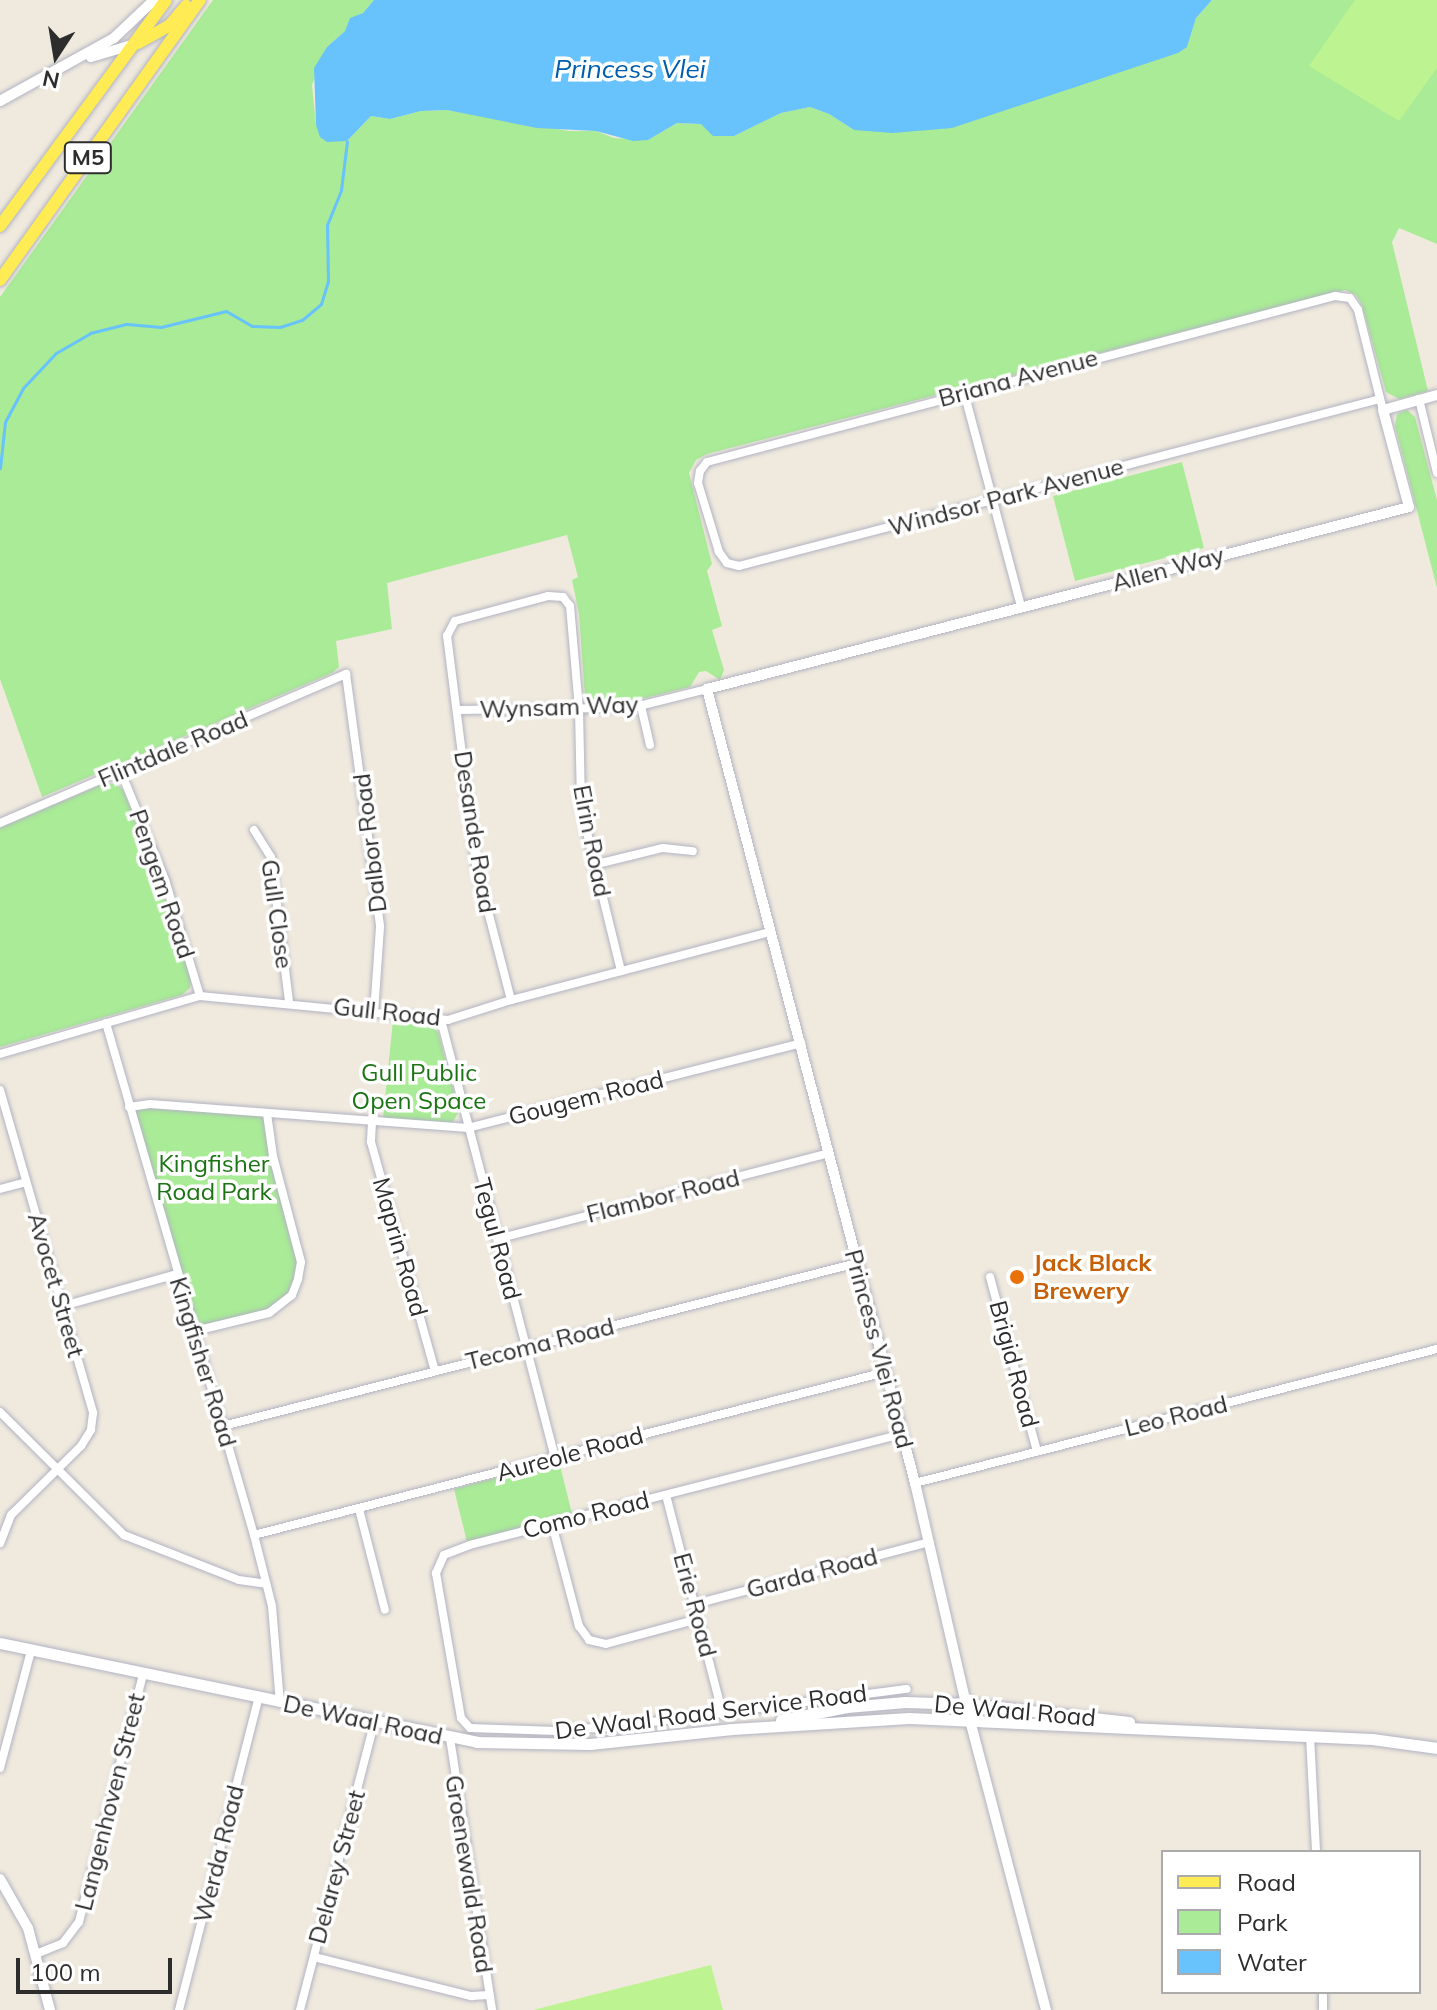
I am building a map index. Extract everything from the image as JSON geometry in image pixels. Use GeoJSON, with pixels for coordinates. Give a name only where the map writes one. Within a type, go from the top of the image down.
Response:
{"type":"FeatureCollection","features":[{"type":"Feature","properties":{"kind":"main road","name":"M5"},"geometry":{"type":"LineString","coordinates":[[0,226],[166,0]]}},
{"type":"Feature","properties":{"kind":"main road"},"geometry":{"type":"LineString","coordinates":[[135,44],[170,25],[191,0]]}},
{"type":"Feature","properties":{"kind":"main road","name":"M5"},"geometry":{"type":"LineString","coordinates":[[0,280],[200,0]]}},
{"type":"Feature","properties":{"kind":"main road","name":"De Waal Road"},"geometry":{"type":"LineString","coordinates":[[0,1643],[450,1738],[554,1746],[895,1718],[1382,1739],[1437,1748]]}},
{"type":"Feature","properties":{"kind":"main road","name":"De Waal Road"},"geometry":{"type":"LineString","coordinates":[[732,1729],[872,1704],[967,1704],[1157,1728]]}},
{"type":"Feature","properties":{"kind":"street"},"geometry":{"type":"LineString","coordinates":[[0,101],[77,61],[126,29],[154,0]]}},
{"type":"Feature","properties":{"kind":"street"},"geometry":{"type":"LineString","coordinates":[[77,61],[135,44]]}},
{"type":"Feature","properties":{"kind":"street","name":"Briana Avenue"},"geometry":{"type":"LineString","coordinates":[[700,471],[707,462],[964,392],[1342,297]]}},
{"type":"Feature","properties":{"kind":"street","name":"Allen Way"},"geometry":{"type":"LineString","coordinates":[[707,689],[1409,507],[1358,310],[1350,298],[1342,297]]}},
{"type":"Feature","properties":{"kind":"street"},"geometry":{"type":"LineString","coordinates":[[964,392],[1021,606]]}},
{"type":"Feature","properties":{"kind":"street"},"geometry":{"type":"LineString","coordinates":[[1382,404],[1437,395]]}},
{"type":"Feature","properties":{"kind":"street"},"geometry":{"type":"LineString","coordinates":[[1419,399],[1437,473]]}},
{"type":"Feature","properties":{"kind":"street","name":"Windsor Park Avenue"},"geometry":{"type":"LineString","coordinates":[[700,471],[698,483],[719,552],[733,566],[1382,404]]}},
{"type":"Feature","properties":{"kind":"street","name":"Elrin Road"},"geometry":{"type":"LineString","coordinates":[[457,710],[447,636],[455,621],[548,596],[563,597],[570,606],[579,709],[581,808],[621,971]]}},
{"type":"Feature","properties":{"kind":"street","name":"Flintdale Road"},"geometry":{"type":"LineString","coordinates":[[0,823],[346,674]]}},
{"type":"Feature","properties":{"kind":"street","name":"Dalbor Road"},"geometry":{"type":"LineString","coordinates":[[346,674],[380,927],[374,1012]]}},
{"type":"Feature","properties":{"kind":"street","name":"Wynsam Way"},"geometry":{"type":"LineString","coordinates":[[457,710],[641,706],[707,689]]}},
{"type":"Feature","properties":{"kind":"street","name":"Princess Vlei Road"},"geometry":{"type":"LineString","coordinates":[[707,689],[915,1483],[970,1721],[1046,2010]]}},
{"type":"Feature","properties":{"kind":"street"},"geometry":{"type":"LineString","coordinates":[[641,706],[650,745]]}},
{"type":"Feature","properties":{"kind":"street","name":"Desande Road"},"geometry":{"type":"LineString","coordinates":[[457,710],[476,865],[511,1000]]}},
{"type":"Feature","properties":{"kind":"street","name":"Pengem Road"},"geometry":{"type":"LineString","coordinates":[[121,772],[165,880],[200,996]]}},
{"type":"Feature","properties":{"kind":"street","name":"Gull Close"},"geometry":{"type":"LineString","coordinates":[[254,830],[271,857],[289,1002]]}},
{"type":"Feature","properties":{"kind":"street"},"geometry":{"type":"LineString","coordinates":[[593,865],[663,848],[693,851]]}},
{"type":"Feature","properties":{"kind":"street","name":"Gull Road"},"geometry":{"type":"LineString","coordinates":[[0,1054],[200,996],[289,1002],[441,1020],[771,932]]}},
{"type":"Feature","properties":{"kind":"street","name":"Tegul Road"},"geometry":{"type":"LineString","coordinates":[[441,1020],[555,1457]]}},
{"type":"Feature","properties":{"kind":"street","name":"Kingfisher Road"},"geometry":{"type":"LineString","coordinates":[[106,1023],[254,1535],[277,1645],[280,1703]]}},
{"type":"Feature","properties":{"kind":"street","name":"Gougem Road"},"geometry":{"type":"LineString","coordinates":[[129,1107],[150,1104],[468,1128],[801,1043]]}},
{"type":"Feature","properties":{"kind":"street","name":"Avocet Street"},"geometry":{"type":"LineString","coordinates":[[0,1090],[93,1413],[91,1430],[81,1446],[2,1523]]}},
{"type":"Feature","properties":{"kind":"street"},"geometry":{"type":"LineString","coordinates":[[195,1331],[269,1313],[292,1295],[298,1279],[301,1262],[273,1156],[267,1114]]}},
{"type":"Feature","properties":{"kind":"street","name":"Maprin Road"},"geometry":{"type":"LineString","coordinates":[[372,1122],[371,1142],[435,1371]]}},
{"type":"Feature","properties":{"kind":"street","name":"Flambor Road"},"geometry":{"type":"LineString","coordinates":[[497,1239],[829,1153]]}},
{"type":"Feature","properties":{"kind":"street"},"geometry":{"type":"LineString","coordinates":[[0,1189],[26,1182]]}},
{"type":"Feature","properties":{"kind":"street","name":"Tecoma Road"},"geometry":{"type":"LineString","coordinates":[[223,1426],[857,1263]]}},
{"type":"Feature","properties":{"kind":"street"},"geometry":{"type":"LineString","coordinates":[[63,1306],[177,1274]]}},
{"type":"Feature","properties":{"kind":"street","name":"Brigid Road"},"geometry":{"type":"LineString","coordinates":[[990,1277],[1037,1451]]}},
{"type":"Feature","properties":{"kind":"street","name":"Leo Road"},"geometry":{"type":"LineString","coordinates":[[915,1483],[1437,1349]]}},
{"type":"Feature","properties":{"kind":"street","name":"Aureole Road"},"geometry":{"type":"LineString","coordinates":[[254,1535],[885,1372]]}},
{"type":"Feature","properties":{"kind":"street"},"geometry":{"type":"LineString","coordinates":[[0,1412],[124,1535],[239,1580],[266,1584]]}},
{"type":"Feature","properties":{"kind":"street","name":"Como Road"},"geometry":{"type":"LineString","coordinates":[[466,1726],[461,1718],[437,1566],[451,1551],[902,1434]]}},
{"type":"Feature","properties":{"kind":"street","name":"Erie Road"},"geometry":{"type":"LineString","coordinates":[[666,1495],[723,1715]]}},
{"type":"Feature","properties":{"kind":"street"},"geometry":{"type":"LineString","coordinates":[[359,1509],[385,1610]]}},
{"type":"Feature","properties":{"kind":"street"},"geometry":{"type":"LineString","coordinates":[[0,1543],[2,1523]]}},
{"type":"Feature","properties":{"kind":"street"},"geometry":{"type":"LineString","coordinates":[[552,1524],[579,1626],[589,1640],[611,1643],[698,1619]]}},
{"type":"Feature","properties":{"kind":"street","name":"Garda Road"},"geometry":{"type":"LineString","coordinates":[[695,1604],[929,1542]]}},
{"type":"Feature","properties":{"kind":"street"},"geometry":{"type":"LineString","coordinates":[[0,1768],[31,1651]]}},
{"type":"Feature","properties":{"kind":"street","name":"Langenhoven Street"},"geometry":{"type":"LineString","coordinates":[[36,1954],[63,1943],[79,1922],[143,1675]]}},
{"type":"Feature","properties":{"kind":"street","name":"De Waal Road Service Road"},"geometry":{"type":"LineString","coordinates":[[466,1726],[495,1731],[557,1731],[723,1715],[907,1689]]}},
{"type":"Feature","properties":{"kind":"street","name":"Werda Road"},"geometry":{"type":"LineString","coordinates":[[179,2010],[258,1699]]}},
{"type":"Feature","properties":{"kind":"street","name":"Delarey Street"},"geometry":{"type":"LineString","coordinates":[[300,2010],[374,1723]]}},
{"type":"Feature","properties":{"kind":"street"},"geometry":{"type":"LineString","coordinates":[[1310,1736],[1316,1850]]}},
{"type":"Feature","properties":{"kind":"street","name":"Groenewald Road"},"geometry":{"type":"LineString","coordinates":[[450,1738],[492,2010]]}},
{"type":"Feature","properties":{"kind":"street"},"geometry":{"type":"LineString","coordinates":[[0,1879],[17,1905],[36,1954],[50,2010]]}},
{"type":"Feature","properties":{"kind":"street"},"geometry":{"type":"LineString","coordinates":[[314,1957],[462,1994],[489,1995]]}},
{"type":"Feature","properties":{"kind":"green space"},"geometry":{"type":"Polygon","coordinates":[[[213,0],[374,0],[363,13],[350,19],[345,31],[327,47],[312,85],[316,125],[347,141],[371,116],[390,119],[421,111],[447,110],[569,131],[596,131],[614,138],[648,140],[677,123],[701,124],[734,136],[781,113],[810,107],[829,114],[854,130],[1187,47],[1196,18],[1212,0],[1437,0],[1437,244],[1399,228],[1392,242],[1428,391],[1399,399],[1386,392],[1362,305],[1356,295],[1345,290],[707,454],[696,460],[689,473],[712,564],[707,571],[722,626],[712,630],[724,670],[720,680],[706,671],[699,672],[690,687],[629,702],[595,703],[585,697],[579,614],[572,580],[578,577],[567,535],[387,583],[392,629],[336,641],[339,667],[332,673],[42,797],[0,679],[0,297],[213,0]]]}},
{"type":"Feature","properties":{"kind":"green space"},"geometry":{"type":"Polygon","coordinates":[[[1355,0],[1437,0],[1437,68],[1399,121],[1309,66],[1355,0]]]}},
{"type":"Feature","properties":{"kind":"green space"},"geometry":{"type":"Polygon","coordinates":[[[1407,410],[1415,417],[1437,500],[1437,588],[1395,426],[1397,414],[1407,410]]]}},
{"type":"Feature","properties":{"kind":"green space"},"geometry":{"type":"Polygon","coordinates":[[[1182,462],[1204,548],[1075,581],[1053,496],[1182,462]]]}},
{"type":"Feature","properties":{"kind":"green space"},"geometry":{"type":"Polygon","coordinates":[[[105,783],[116,784],[123,790],[140,829],[180,941],[191,978],[190,988],[182,995],[0,1047],[0,828],[105,783]]]}},
{"type":"Feature","properties":{"kind":"green space","name":"Gull Public Open Space"},"geometry":{"type":"Polygon","coordinates":[[[393,1020],[427,1023],[438,1032],[459,1111],[453,1122],[383,1119],[393,1020]]]}},
{"type":"Feature","properties":{"kind":"green space","name":"Kingfisher Road Park"},"geometry":{"type":"Polygon","coordinates":[[[129,1107],[267,1114],[301,1262],[298,1279],[282,1305],[195,1331],[129,1107]]]}},
{"type":"Feature","properties":{"kind":"green space"},"geometry":{"type":"Polygon","coordinates":[[[559,1461],[572,1514],[467,1542],[454,1489],[559,1461]]]}},
{"type":"Feature","properties":{"kind":"green space"},"geometry":{"type":"Polygon","coordinates":[[[711,1965],[723,2010],[533,2010],[711,1965]]]}},
{"type":"Feature","properties":{"kind":"water","name":"Princess Vlei"},"geometry":{"type":"Polygon","coordinates":[[[374,0],[1212,0],[1196,18],[1187,47],[1178,53],[952,128],[893,133],[854,130],[829,114],[810,107],[781,113],[734,136],[713,136],[701,124],[677,123],[648,140],[633,141],[596,131],[537,128],[447,110],[421,111],[390,119],[371,116],[347,141],[327,142],[320,137],[316,125],[314,68],[327,47],[345,31],[350,18],[363,13],[374,0]]]}},
{"type":"Feature","properties":{"kind":"waterway"},"geometry":{"type":"LineString","coordinates":[[0,468],[5,422],[23,388],[56,353],[90,333],[127,324],[161,327],[226,311],[252,326],[280,327],[302,320],[321,304],[328,281],[327,225],[341,190],[347,141]]}},
{"type":"Feature","properties":{"kind":"place","name":"Jack Black Brewery"},"geometry":{"type":"Point","coordinates":[1017,1277]}}]}
